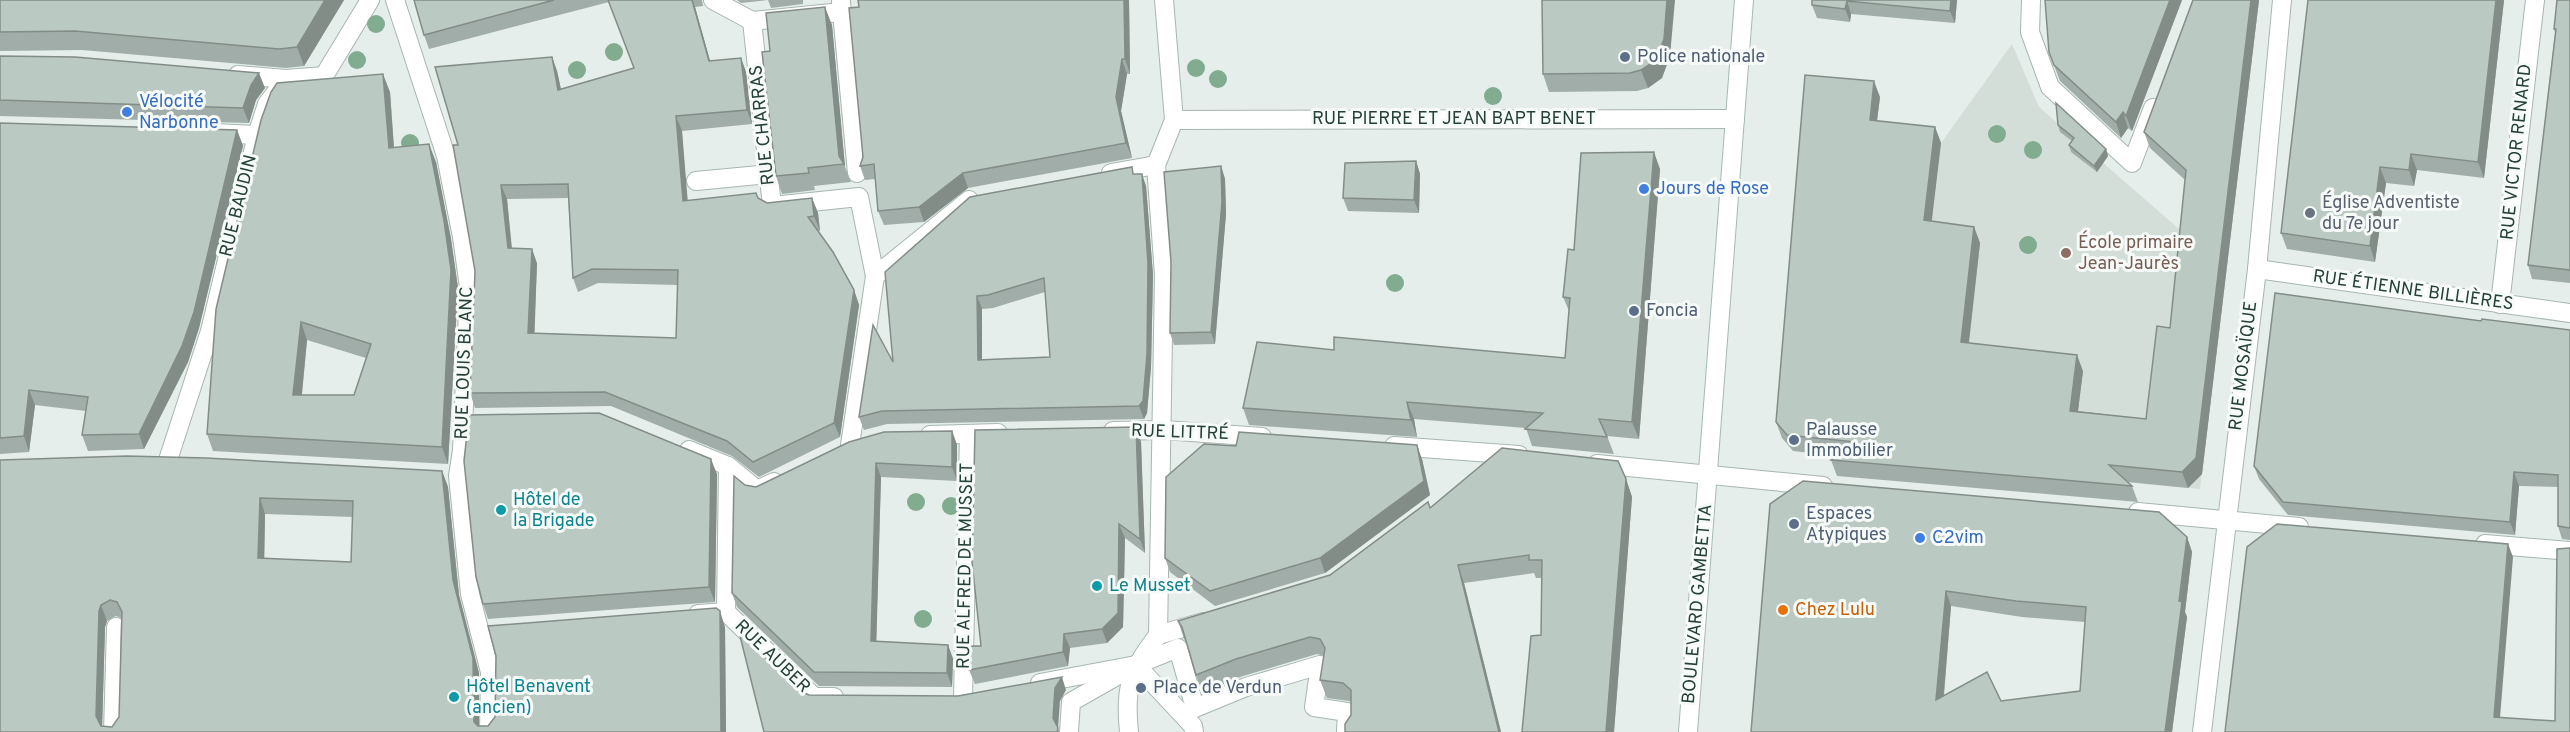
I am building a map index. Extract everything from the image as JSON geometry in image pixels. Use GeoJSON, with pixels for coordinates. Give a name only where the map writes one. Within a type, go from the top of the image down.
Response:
{"type":"FeatureCollection","features":[{"type":"Feature","properties":{"kind":"street"},"geometry":{"type":"LineString","coordinates":[[218,73],[286,79],[324,76],[370,0]]}},
{"type":"Feature","properties":{"kind":"street","name":"RUE LOUIS BLANC"},"geometry":{"type":"LineString","coordinates":[[395,0],[446,156],[469,287],[459,476],[470,594],[490,672],[489,732]]}},
{"type":"Feature","properties":{"kind":"street"},"geometry":{"type":"LineString","coordinates":[[713,0],[752,21],[841,6],[857,173]]}},
{"type":"Feature","properties":{"kind":"street"},"geometry":{"type":"LineString","coordinates":[[1129,732],[1125,703],[1136,665],[1158,635],[1164,275],[1156,165],[1174,120],[1164,0]]}},
{"type":"Feature","properties":{"kind":"street","name":"BOULEVARD GAMBETTA"},"geometry":{"type":"LineString","coordinates":[[1688,732],[1744,0]]}},
{"type":"Feature","properties":{"kind":"street"},"geometry":{"type":"LineString","coordinates":[[2031,0],[2030,32],[2050,87],[2132,163],[2161,87]]}},
{"type":"Feature","properties":{"kind":"street","name":"RUE MOSAÏQUE"},"geometry":{"type":"LineString","coordinates":[[2202,732],[2225,520],[2257,269],[2282,0]]}},
{"type":"Feature","properties":{"kind":"street","name":"RUE VICTOR RENARD"},"geometry":{"type":"LineString","coordinates":[[2500,304],[2535,0]]}},
{"type":"Feature","properties":{"kind":"street","name":"RUE CHARRAS"},"geometry":{"type":"LineString","coordinates":[[752,21],[772,206],[859,197],[874,276],[850,445]]}},
{"type":"Feature","properties":{"kind":"street","name":"RUE BAUDIN"},"geometry":{"type":"LineString","coordinates":[[168,460],[210,331],[257,135],[267,104],[286,79]]}},
{"type":"Feature","properties":{"kind":"street","name":"RUE PIERRE ET JEAN BAPT BENET"},"geometry":{"type":"LineString","coordinates":[[1174,120],[1735,118]]}},
{"type":"Feature","properties":{"kind":"street"},"geometry":{"type":"LineString","coordinates":[[198,133],[257,135]]}},
{"type":"Feature","properties":{"kind":"street"},"geometry":{"type":"LineString","coordinates":[[1098,176],[1156,165]]}},
{"type":"Feature","properties":{"kind":"street"},"geometry":{"type":"LineString","coordinates":[[696,181],[769,174]]}},
{"type":"Feature","properties":{"kind":"street"},"geometry":{"type":"LineString","coordinates":[[874,276],[970,199],[981,197]]}},
{"type":"Feature","properties":{"kind":"street","name":"RUE ÉTIENNE BILLIÈRES"},"geometry":{"type":"LineString","coordinates":[[2257,269],[2570,313]]}},
{"type":"Feature","properties":{"kind":"street"},"geometry":{"type":"LineString","coordinates":[[463,419],[485,418]]}},
{"type":"Feature","properties":{"kind":"street","name":"RUE LITTRÉ"},"geometry":{"type":"LineString","coordinates":[[1094,431],[1163,430],[1281,438]]}},
{"type":"Feature","properties":{"kind":"street"},"geometry":{"type":"LineString","coordinates":[[910,435],[1015,433]]}},
{"type":"Feature","properties":{"kind":"street","name":"RUE ALFRED DE MUSSET"},"geometry":{"type":"LineString","coordinates":[[969,434],[957,698],[986,693]]}},
{"type":"Feature","properties":{"kind":"street"},"geometry":{"type":"LineString","coordinates":[[830,455],[850,445],[869,440]]}},
{"type":"Feature","properties":{"kind":"street"},"geometry":{"type":"LineString","coordinates":[[673,444],[729,466],[757,490],[788,475]]}},
{"type":"Feature","properties":{"kind":"street"},"geometry":{"type":"LineString","coordinates":[[1375,444],[1504,453],[1540,458]]}},
{"type":"Feature","properties":{"kind":"street"},"geometry":{"type":"LineString","coordinates":[[1486,467],[1504,453]]}},
{"type":"Feature","properties":{"kind":"street"},"geometry":{"type":"LineString","coordinates":[[146,460],[192,461]]}},
{"type":"Feature","properties":{"kind":"street"},"geometry":{"type":"LineString","coordinates":[[1575,462],[1839,487]]}},
{"type":"Feature","properties":{"kind":"street"},"geometry":{"type":"LineString","coordinates":[[726,612],[729,466]]}},
{"type":"Feature","properties":{"kind":"street"},"geometry":{"type":"LineString","coordinates":[[435,475],[459,476]]}},
{"type":"Feature","properties":{"kind":"street"},"geometry":{"type":"LineString","coordinates":[[2122,511],[2320,529]]}},
{"type":"Feature","properties":{"kind":"street"},"geometry":{"type":"LineString","coordinates":[[2463,542],[2570,552]]}},
{"type":"Feature","properties":{"kind":"street","name":"RUE AUBER"},"geometry":{"type":"LineString","coordinates":[[679,616],[726,612],[814,697],[848,697]]}},
{"type":"Feature","properties":{"kind":"street"},"geometry":{"type":"LineString","coordinates":[[1158,635],[1215,618]]}},
{"type":"Feature","properties":{"kind":"street"},"geometry":{"type":"LineString","coordinates":[[113,732],[116,627]]}},
{"type":"Feature","properties":{"kind":"street"},"geometry":{"type":"LineString","coordinates":[[479,631],[502,629]]}},
{"type":"Feature","properties":{"kind":"street"},"geometry":{"type":"LineString","coordinates":[[1069,732],[1071,702],[1136,665],[1178,648],[1194,708],[1246,687],[1320,665],[1314,706],[1347,712],[1346,732]]}},
{"type":"Feature","properties":{"kind":"street"},"geometry":{"type":"LineString","coordinates":[[1021,686],[1136,665]]}},
{"type":"Feature","properties":{"kind":"street"},"geometry":{"type":"LineString","coordinates":[[1136,665],[1194,726],[1194,732]]}},
{"type":"Feature","properties":{"kind":"shaded area","name":"École primaire Jean-Jaurès"},"geometry":{"type":"Polygon","coordinates":[[[2012,44],[2039,107],[2225,269],[2200,489],[1899,462],[1941,143],[2012,44]]]}},
{"type":"Feature","properties":{"kind":"building"},"geometry":{"type":"Polygon","coordinates":[[[0,0],[325,0],[297,47],[279,49],[75,31],[0,32],[0,0]]]}},
{"type":"Feature","properties":{"kind":"building"},"geometry":{"type":"Polygon","coordinates":[[[414,0],[554,0],[424,35],[414,0]]]}},
{"type":"Feature","properties":{"kind":"building"},"geometry":{"type":"Polygon","coordinates":[[[608,0],[692,0],[709,61],[741,58],[747,110],[676,116],[683,201],[756,193],[758,198],[767,203],[812,198],[814,216],[808,217],[833,252],[854,290],[834,423],[753,462],[727,441],[605,392],[470,393],[475,271],[453,145],[458,145],[435,67],[552,57],[558,90],[634,68],[608,0]],[[568,184],[501,185],[508,248],[532,249],[528,333],[676,338],[678,270],[592,269],[573,278],[568,184]]]}},
{"type":"Feature","properties":{"kind":"building"},"geometry":{"type":"Polygon","coordinates":[[[858,0],[1124,0],[1125,59],[1122,59],[1116,97],[1126,143],[963,173],[919,207],[878,211],[874,164],[860,166],[863,157],[849,8],[859,7],[858,0]]]}},
{"type":"Feature","properties":{"kind":"building"},"geometry":{"type":"Polygon","coordinates":[[[1542,0],[1667,0],[1664,39],[1656,60],[1641,70],[1630,73],[1543,74],[1542,0]]]}},
{"type":"Feature","properties":{"kind":"building"},"geometry":{"type":"Polygon","coordinates":[[[1812,0],[1951,0],[1950,11],[1847,1],[1845,9],[1812,5],[1812,0]]]}},
{"type":"Feature","properties":{"kind":"building"},"geometry":{"type":"Polygon","coordinates":[[[2045,0],[2170,0],[2126,116],[2123,112],[2116,122],[2054,65],[2049,52],[2045,0]]]}},
{"type":"Feature","properties":{"kind":"building"},"geometry":{"type":"Polygon","coordinates":[[[2193,0],[2251,0],[2196,458],[2182,472],[2109,465],[2132,486],[1831,460],[1856,442],[1787,435],[1776,422],[1805,75],[1874,81],[1870,120],[1935,127],[1924,220],[1974,227],[1961,342],[2077,355],[2070,411],[2146,419],[2157,326],[2170,328],[2186,170],[2144,132],[2193,0]]]}},
{"type":"Feature","properties":{"kind":"building"},"geometry":{"type":"Polygon","coordinates":[[[2308,0],[2496,0],[2478,162],[2411,154],[2409,170],[2380,167],[2370,246],[2281,233],[2308,0]]]}},
{"type":"Feature","properties":{"kind":"building"},"geometry":{"type":"Polygon","coordinates":[[[2557,0],[2570,0],[2570,270],[2528,265],[2556,29],[2554,29],[2557,0]]]}},
{"type":"Feature","properties":{"kind":"building"},"geometry":{"type":"Polygon","coordinates":[[[825,7],[839,156],[844,164],[808,168],[809,173],[776,176],[762,52],[770,51],[766,13],[825,7]]]}},
{"type":"Feature","properties":{"kind":"building"},"geometry":{"type":"Polygon","coordinates":[[[0,56],[75,57],[259,73],[251,85],[243,108],[0,100],[0,56]]]}},
{"type":"Feature","properties":{"kind":"building"},"geometry":{"type":"Polygon","coordinates":[[[383,74],[389,148],[429,144],[451,270],[442,447],[207,434],[216,309],[261,120],[271,92],[277,83],[383,74]],[[301,322],[293,395],[354,395],[371,344],[301,322]]]}},
{"type":"Feature","properties":{"kind":"building"},"geometry":{"type":"Polygon","coordinates":[[[2056,103],[2106,149],[2094,166],[2069,145],[2074,138],[2058,125],[2056,103]]]}},
{"type":"Feature","properties":{"kind":"building"},"geometry":{"type":"Polygon","coordinates":[[[0,123],[237,130],[194,312],[182,346],[139,434],[82,435],[88,397],[29,390],[24,436],[0,438],[0,123]]]}},
{"type":"Feature","properties":{"kind":"building"},"geometry":{"type":"Polygon","coordinates":[[[1654,152],[1632,422],[1599,419],[1607,437],[1525,429],[1543,413],[1407,402],[1411,420],[1243,408],[1257,342],[1334,350],[1334,337],[1565,358],[1570,298],[1563,297],[1568,249],[1574,250],[1581,153],[1654,152]]]}},
{"type":"Feature","properties":{"kind":"building"},"geometry":{"type":"Polygon","coordinates":[[[1416,161],[1414,200],[1343,198],[1345,163],[1416,161]]]}},
{"type":"Feature","properties":{"kind":"building"},"geometry":{"type":"Polygon","coordinates":[[[1221,166],[1222,202],[1211,332],[1170,333],[1171,262],[1164,172],[1221,166]]]}},
{"type":"Feature","properties":{"kind":"building"},"geometry":{"type":"Polygon","coordinates":[[[1132,167],[1133,174],[1142,174],[1148,263],[1147,354],[1143,401],[1139,406],[882,411],[859,417],[873,325],[893,362],[885,272],[970,197],[1132,167]],[[1044,278],[988,295],[977,296],[978,360],[1050,357],[1044,278]]]}},
{"type":"Feature","properties":{"kind":"building"},"geometry":{"type":"Polygon","coordinates":[[[2275,293],[2481,321],[2482,319],[2570,330],[2570,528],[2558,526],[2558,475],[2514,472],[2510,522],[2283,502],[2254,466],[2275,293]]]}},
{"type":"Feature","properties":{"kind":"building"},"geometry":{"type":"Polygon","coordinates":[[[599,413],[711,459],[709,587],[483,604],[476,577],[464,461],[469,415],[599,413]]]}},
{"type":"Feature","properties":{"kind":"building"},"geometry":{"type":"Polygon","coordinates":[[[1136,427],[1140,539],[1119,524],[1118,613],[1102,629],[1064,634],[1063,652],[969,670],[970,646],[981,646],[972,562],[975,430],[1136,427]]]}},
{"type":"Feature","properties":{"kind":"building"},"geometry":{"type":"Polygon","coordinates":[[[952,431],[952,467],[876,463],[871,641],[948,645],[947,673],[814,672],[732,593],[734,476],[745,485],[756,487],[849,442],[884,432],[952,431]]]}},
{"type":"Feature","properties":{"kind":"building"},"geometry":{"type":"Polygon","coordinates":[[[1239,432],[1417,445],[1424,481],[1320,558],[1210,591],[1165,558],[1166,477],[1204,444],[1236,446],[1239,432]]]}},
{"type":"Feature","properties":{"kind":"building"},"geometry":{"type":"Polygon","coordinates":[[[1502,448],[1618,461],[1626,479],[1606,732],[1522,732],[1531,636],[1541,635],[1542,560],[1529,560],[1529,555],[1458,565],[1499,732],[1345,732],[1345,724],[1351,715],[1351,690],[1343,683],[1320,680],[1325,648],[1320,639],[1310,637],[1236,659],[1196,675],[1182,627],[1178,621],[1330,575],[1428,502],[1430,508],[1502,448]]]}},
{"type":"Feature","properties":{"kind":"building"},"geometry":{"type":"Polygon","coordinates":[[[127,456],[442,471],[453,580],[473,658],[474,722],[478,726],[488,726],[495,717],[496,656],[488,626],[716,608],[720,611],[721,732],[0,732],[0,460],[127,456]],[[260,498],[258,558],[351,562],[353,501],[260,498]],[[110,600],[101,605],[99,611],[96,716],[101,726],[112,727],[119,717],[122,612],[117,602],[110,600]]]}},
{"type":"Feature","properties":{"kind":"building"},"geometry":{"type":"Polygon","coordinates":[[[1803,481],[2159,512],[2187,537],[2179,601],[2182,602],[2165,732],[1751,732],[1770,504],[1803,481]],[[1946,591],[1936,700],[1987,672],[2001,701],[2080,691],[2086,607],[2016,601],[1946,591]]]}},
{"type":"Feature","properties":{"kind":"building"},"geometry":{"type":"Polygon","coordinates":[[[2277,524],[2508,544],[2494,717],[2555,721],[2557,549],[2570,548],[2570,732],[2225,732],[2247,547],[2277,524]]]}},
{"type":"Feature","properties":{"kind":"building"},"geometry":{"type":"Polygon","coordinates":[[[739,632],[802,692],[809,695],[958,696],[1062,677],[1055,688],[1053,718],[1058,728],[1057,732],[764,732],[739,632]]]}},
{"type":"Feature","properties":{"kind":"place","name":"Police nationale"},"geometry":{"type":"Point","coordinates":[1625,57]}},
{"type":"Feature","properties":{"kind":"place","name":"Vélocité Narbonne"},"geometry":{"type":"Point","coordinates":[127,112]}},
{"type":"Feature","properties":{"kind":"place","name":"Jours de Rose"},"geometry":{"type":"Point","coordinates":[1644,189]}},
{"type":"Feature","properties":{"kind":"place","name":"Église Adventiste du 7e jour"},"geometry":{"type":"Point","coordinates":[2310,213]}},
{"type":"Feature","properties":{"kind":"place","name":"École primaire Jean-Jaurès"},"geometry":{"type":"Point","coordinates":[2066,253]}},
{"type":"Feature","properties":{"kind":"place","name":"Foncia"},"geometry":{"type":"Point","coordinates":[1634,311]}},
{"type":"Feature","properties":{"kind":"place","name":"Palausse Immobilier"},"geometry":{"type":"Point","coordinates":[1794,440]}},
{"type":"Feature","properties":{"kind":"place","name":"Hôtel de la Brigade"},"geometry":{"type":"Point","coordinates":[501,510]}},
{"type":"Feature","properties":{"kind":"place","name":"Espaces Atypiques"},"geometry":{"type":"Point","coordinates":[1794,524]}},
{"type":"Feature","properties":{"kind":"place","name":"C2vim"},"geometry":{"type":"Point","coordinates":[1920,538]}},
{"type":"Feature","properties":{"kind":"place","name":"Le Musset"},"geometry":{"type":"Point","coordinates":[1097,586]}},
{"type":"Feature","properties":{"kind":"place","name":"Chez Lulu"},"geometry":{"type":"Point","coordinates":[1783,610]}},
{"type":"Feature","properties":{"kind":"place","name":"Place de Verdun"},"geometry":{"type":"Point","coordinates":[1141,688]}},
{"type":"Feature","properties":{"kind":"place","name":"Hôtel Benavent (ancien)"},"geometry":{"type":"Point","coordinates":[454,697]}}]}
